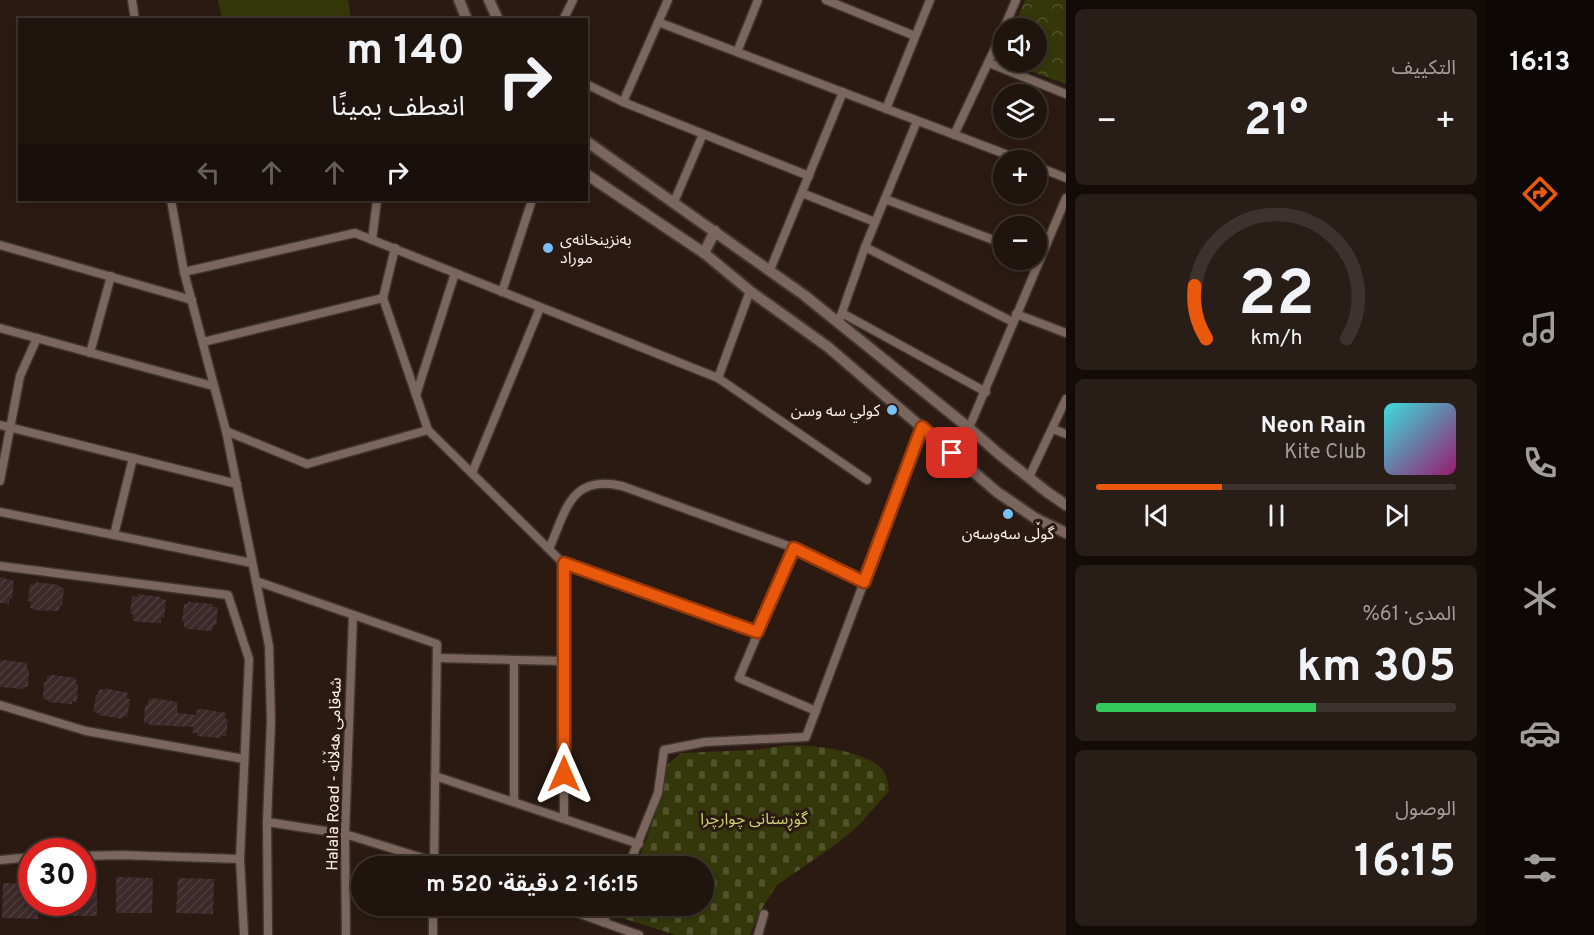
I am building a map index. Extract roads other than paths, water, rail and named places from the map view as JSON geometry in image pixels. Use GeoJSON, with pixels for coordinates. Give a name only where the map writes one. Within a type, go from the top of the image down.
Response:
{"type":"FeatureCollection","features":[{"type":"Feature","properties":{"kind":"street"},"geometry":{"type":"LineString","coordinates":[[132,0],[135,18]]}},
{"type":"Feature","properties":{"kind":"street"},"geometry":{"type":"LineString","coordinates":[[459,0],[466,18]]}},
{"type":"Feature","properties":{"kind":"street"},"geometry":{"type":"LineString","coordinates":[[489,0],[497,18]]}},
{"type":"Feature","properties":{"kind":"street"},"geometry":{"type":"LineString","coordinates":[[564,18],[573,0]]}},
{"type":"Feature","properties":{"kind":"street"},"geometry":{"type":"LineString","coordinates":[[623,102],[668,0]]}},
{"type":"Feature","properties":{"kind":"street"},"geometry":{"type":"LineString","coordinates":[[737,52],[758,0]]}},
{"type":"Feature","properties":{"kind":"street"},"geometry":{"type":"LineString","coordinates":[[826,0],[846,4],[915,36]]}},
{"type":"Feature","properties":{"kind":"street"},"geometry":{"type":"LineString","coordinates":[[886,109],[930,0]]}},
{"type":"Feature","properties":{"kind":"street"},"geometry":{"type":"LineString","coordinates":[[1009,18],[1016,0]]}},
{"type":"Feature","properties":{"kind":"street"},"geometry":{"type":"LineString","coordinates":[[658,22],[994,150]]}},
{"type":"Feature","properties":{"kind":"street"},"geometry":{"type":"LineString","coordinates":[[954,135],[993,54]]}},
{"type":"Feature","properties":{"kind":"street"},"geometry":{"type":"LineString","coordinates":[[989,63],[1066,94]]}},
{"type":"Feature","properties":{"kind":"street"},"geometry":{"type":"LineString","coordinates":[[588,85],[623,102],[809,176]]}},
{"type":"Feature","properties":{"kind":"street"},"geometry":{"type":"LineString","coordinates":[[770,270],[843,92]]}},
{"type":"Feature","properties":{"kind":"street"},"geometry":{"type":"LineString","coordinates":[[841,317],[865,247],[917,121]]}},
{"type":"Feature","properties":{"kind":"street"},"geometry":{"type":"LineString","coordinates":[[674,202],[703,134]]}},
{"type":"Feature","properties":{"kind":"street"},"geometry":{"type":"LineString","coordinates":[[588,142],[841,317],[986,392]]}},
{"type":"Feature","properties":{"kind":"street"},"geometry":{"type":"LineString","coordinates":[[1047,170],[1066,178]]}},
{"type":"Feature","properties":{"kind":"street"},"geometry":{"type":"LineString","coordinates":[[588,175],[704,253],[750,291],[828,347],[997,492],[1035,518],[1066,533]]}},
{"type":"Feature","properties":{"kind":"street"},"geometry":{"type":"LineString","coordinates":[[802,193],[875,222]]}},
{"type":"Feature","properties":{"kind":"street"},"geometry":{"type":"LineString","coordinates":[[1047,238],[1066,198]]}},
{"type":"Feature","properties":{"kind":"street"},"geometry":{"type":"LineString","coordinates":[[885,199],[993,240]]}},
{"type":"Feature","properties":{"kind":"street"},"geometry":{"type":"LineString","coordinates":[[171,201],[184,272],[226,431],[269,646],[271,721],[267,822],[268,935]]}},
{"type":"Feature","properties":{"kind":"street"},"geometry":{"type":"LineString","coordinates":[[372,240],[377,201]]}},
{"type":"Feature","properties":{"kind":"street"},"geometry":{"type":"LineString","coordinates":[[502,292],[532,201]]}},
{"type":"Feature","properties":{"kind":"street"},"geometry":{"type":"LineString","coordinates":[[704,253],[715,231]]}},
{"type":"Feature","properties":{"kind":"street"},"geometry":{"type":"LineString","coordinates":[[184,272],[355,233],[718,378],[867,480]]}},
{"type":"Feature","properties":{"kind":"street"},"geometry":{"type":"LineString","coordinates":[[0,245],[192,300]]}},
{"type":"Feature","properties":{"kind":"street"},"geometry":{"type":"LineString","coordinates":[[865,247],[1014,318],[1066,333]]}},
{"type":"Feature","properties":{"kind":"street"},"geometry":{"type":"LineString","coordinates":[[395,248],[383,298],[428,430],[564,563],[757,632]]}},
{"type":"Feature","properties":{"kind":"street"},"geometry":{"type":"LineString","coordinates":[[969,428],[986,392],[1033,270]]}},
{"type":"Feature","properties":{"kind":"street"},"geometry":{"type":"LineString","coordinates":[[416,395],[455,273]]}},
{"type":"Feature","properties":{"kind":"street"},"geometry":{"type":"LineString","coordinates":[[90,353],[111,276]]}},
{"type":"Feature","properties":{"kind":"street"},"geometry":{"type":"LineString","coordinates":[[718,378],[750,291]]}},
{"type":"Feature","properties":{"kind":"street"},"geometry":{"type":"LineString","coordinates":[[203,342],[383,298]]}},
{"type":"Feature","properties":{"kind":"street"},"geometry":{"type":"LineString","coordinates":[[472,473],[540,308]]}},
{"type":"Feature","properties":{"kind":"street"},"geometry":{"type":"LineString","coordinates":[[841,317],[999,454],[1066,505]]}},
{"type":"Feature","properties":{"kind":"street"},"geometry":{"type":"LineString","coordinates":[[0,328],[213,386]]}},
{"type":"Feature","properties":{"kind":"street"},"geometry":{"type":"LineString","coordinates":[[0,481],[20,376],[37,338]]}},
{"type":"Feature","properties":{"kind":"street"},"geometry":{"type":"LineString","coordinates":[[1029,477],[1066,399]]}},
{"type":"Feature","properties":{"kind":"street"},"geometry":{"type":"LineString","coordinates":[[0,424],[237,484]]}},
{"type":"Feature","properties":{"kind":"street"},"geometry":{"type":"LineString","coordinates":[[633,856],[658,793],[664,750],[705,742],[806,737],[922,427]]}},
{"type":"Feature","properties":{"kind":"street"},"geometry":{"type":"LineString","coordinates":[[1053,429],[1066,434]]}},
{"type":"Feature","properties":{"kind":"street"},"geometry":{"type":"LineString","coordinates":[[226,431],[307,464],[428,430]]}},
{"type":"Feature","properties":{"kind":"street"},"geometry":{"type":"LineString","coordinates":[[114,535],[133,458]]}},
{"type":"Feature","properties":{"kind":"street"},"geometry":{"type":"LineString","coordinates":[[549,549],[570,502],[578,491],[591,485],[607,483],[622,486],[794,548],[864,582]]}},
{"type":"Feature","properties":{"kind":"street"},"geometry":{"type":"LineString","coordinates":[[0,512],[252,563]]}},
{"type":"Feature","properties":{"kind":"street"},"geometry":{"type":"LineString","coordinates":[[794,548],[739,678],[816,711]]}},
{"type":"Feature","properties":{"kind":"street"},"geometry":{"type":"LineString","coordinates":[[564,563],[564,819]]}},
{"type":"Feature","properties":{"kind":"street"},"geometry":{"type":"LineString","coordinates":[[0,566],[228,595],[249,659],[240,859],[243,935]]}},
{"type":"Feature","properties":{"kind":"street"},"geometry":{"type":"LineString","coordinates":[[256,581],[437,644],[434,856]]}},
{"type":"Feature","properties":{"kind":"street","name":"Halala Road - شەقامی هەڵاڵە"},"geometry":{"type":"LineString","coordinates":[[346,935],[345,834],[353,615]]}},
{"type":"Feature","properties":{"kind":"street"},"geometry":{"type":"LineString","coordinates":[[437,658],[563,661]]}},
{"type":"Feature","properties":{"kind":"street"},"geometry":{"type":"LineString","coordinates":[[514,660],[514,802]]}},
{"type":"Feature","properties":{"kind":"street"},"geometry":{"type":"LineString","coordinates":[[0,705],[86,731],[244,759]]}},
{"type":"Feature","properties":{"kind":"street"},"geometry":{"type":"LineString","coordinates":[[435,776],[639,844]]}},
{"type":"Feature","properties":{"kind":"street"},"geometry":{"type":"LineString","coordinates":[[267,822],[345,834],[410,856]]}},
{"type":"Feature","properties":{"kind":"street"},"geometry":{"type":"LineString","coordinates":[[96,856],[240,859]]}},
{"type":"Feature","properties":{"kind":"street"},"geometry":{"type":"LineString","coordinates":[[0,860],[18,858]]}},
{"type":"Feature","properties":{"kind":"street"},"geometry":{"type":"LineString","coordinates":[[758,935],[764,914]]}},
{"type":"Feature","properties":{"kind":"street"},"geometry":{"type":"LineString","coordinates":[[433,935],[434,916]]}},
{"type":"Feature","properties":{"kind":"street"},"geometry":{"type":"LineString","coordinates":[[586,916],[639,935]]}},
{"type":"Feature","properties":{"kind":"street"},"geometry":{"type":"LineString","coordinates":[[603,922],[606,916]]}},
{"type":"Feature","properties":{"kind":"place","name":"بەنزینخانەی موراد"},"geometry":{"type":"Point","coordinates":[548,248]}},
{"type":"Feature","properties":{"kind":"place","name":"كولي سه وسن"},"geometry":{"type":"Point","coordinates":[892,410]}},
{"type":"Feature","properties":{"kind":"place","name":"گوڵی سەوسەن"},"geometry":{"type":"Point","coordinates":[1008,514]}},
{"type":"Feature","properties":{"kind":"park label","name":"گۆڕستانی چوارچرا"},"geometry":{"type":"Point","coordinates":[754,818]}}]}
